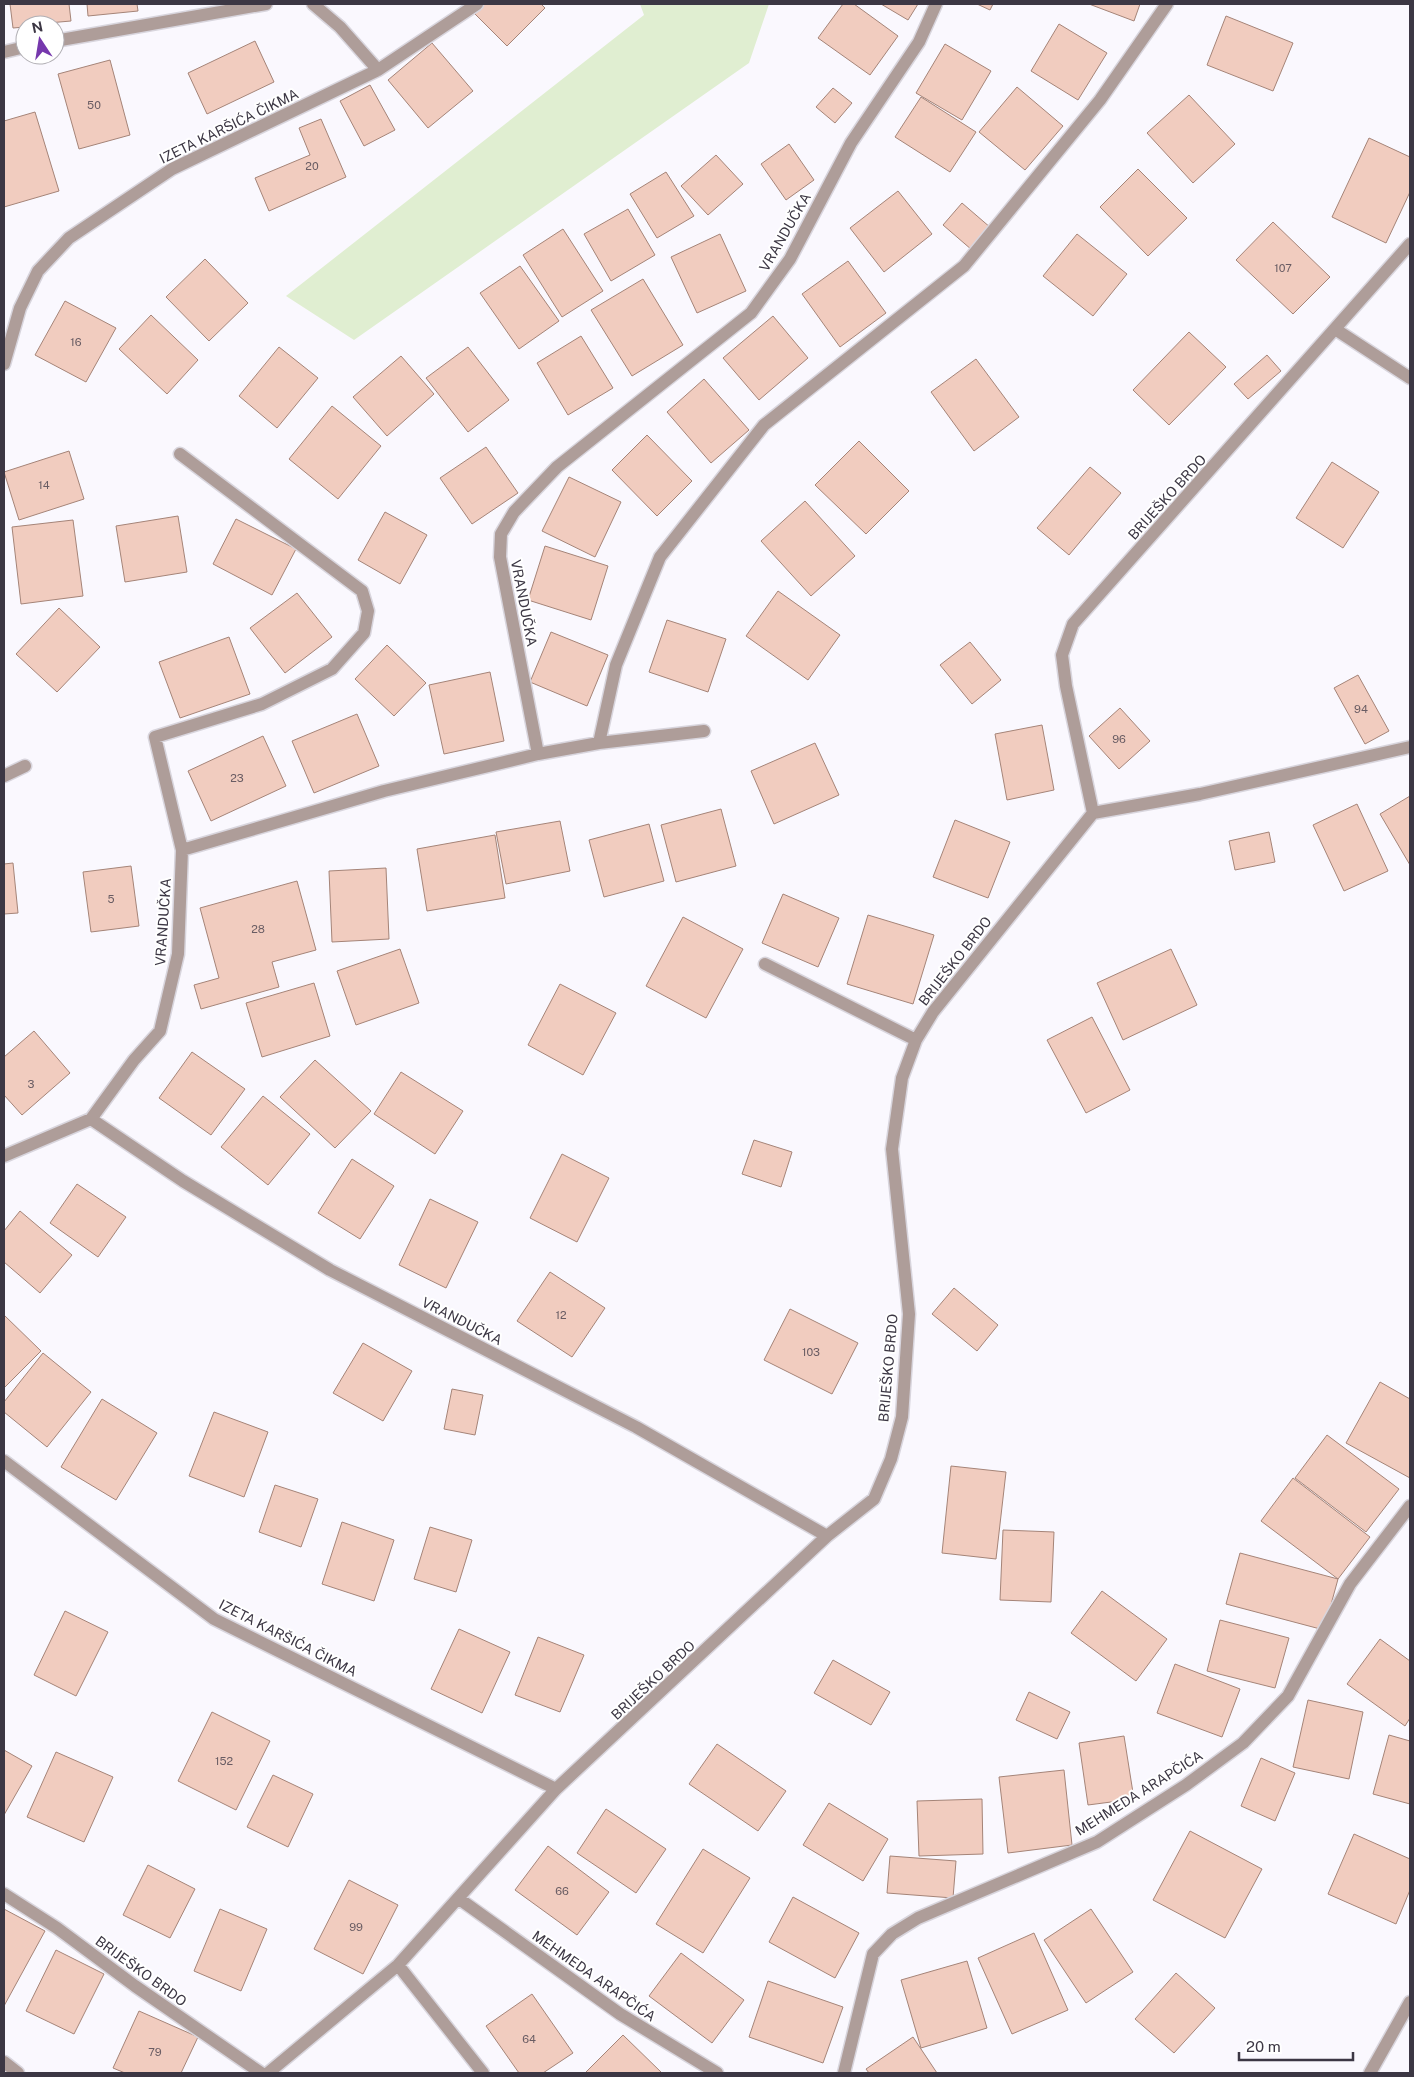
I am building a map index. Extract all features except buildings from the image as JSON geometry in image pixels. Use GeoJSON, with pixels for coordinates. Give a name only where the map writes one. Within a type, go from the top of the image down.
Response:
{"type":"FeatureCollection","features":[{"type":"Feature","properties":{"kind":"street"},"geometry":{"type":"LineString","coordinates":[[65,39],[266,4]]}},
{"type":"Feature","properties":{"kind":"street"},"geometry":{"type":"LineString","coordinates":[[313,4],[340,27],[378,70]]}},
{"type":"Feature","properties":{"kind":"street","name":"IZETA KARŠIĆA ČIKMA"},"geometry":{"type":"LineString","coordinates":[[4,364],[20,308],[38,271],[69,238],[172,169],[378,70],[477,4]]}},
{"type":"Feature","properties":{"kind":"street","name":"VRANDUČKA"},"geometry":{"type":"LineString","coordinates":[[538,754],[500,556],[501,534],[514,512],[557,467],[751,313],[790,258],[851,143],[919,42],[936,4]]}},
{"type":"Feature","properties":{"kind":"street"},"geometry":{"type":"LineString","coordinates":[[600,742],[616,665],[660,557],[764,425],[964,266],[1100,100],[1167,4]]}},
{"type":"Feature","properties":{"kind":"street","name":"BRIJEŠKO BRDO"},"geometry":{"type":"LineString","coordinates":[[268,2073],[398,1965],[556,1789],[827,1536],[874,1499],[891,1459],[902,1417],[909,1314],[892,1149],[902,1078],[916,1040],[933,1012],[1093,813],[1066,686],[1062,655],[1073,624],[1409,248]]}},
{"type":"Feature","properties":{"kind":"street"},"geometry":{"type":"LineString","coordinates":[[1335,329],[1410,378]]}},
{"type":"Feature","properties":{"kind":"street","name":"VRANDUČKA"},"geometry":{"type":"LineString","coordinates":[[180,454],[362,590],[368,611],[364,633],[332,669],[262,704],[155,737],[182,850],[178,954],[160,1031],[134,1060],[91,1119],[182,1181],[330,1270],[636,1427],[827,1536]]}},
{"type":"Feature","properties":{"kind":"street"},"geometry":{"type":"LineString","coordinates":[[182,850],[384,791],[538,754],[600,742],[704,731]]}},
{"type":"Feature","properties":{"kind":"street"},"geometry":{"type":"LineString","coordinates":[[1093,813],[1200,794],[1410,747]]}},
{"type":"Feature","properties":{"kind":"street"},"geometry":{"type":"LineString","coordinates":[[4,776],[25,766]]}},
{"type":"Feature","properties":{"kind":"street"},"geometry":{"type":"LineString","coordinates":[[765,964],[916,1040]]}},
{"type":"Feature","properties":{"kind":"street"},"geometry":{"type":"LineString","coordinates":[[4,1156],[91,1119]]}},
{"type":"Feature","properties":{"kind":"street","name":"IZETA KARŠIĆA ČIKMA"},"geometry":{"type":"LineString","coordinates":[[4,1461],[214,1619],[556,1789]]}},
{"type":"Feature","properties":{"kind":"street","name":"MEHMEDA ARAPČIĆA"},"geometry":{"type":"LineString","coordinates":[[844,2073],[874,1954],[892,1934],[918,1918],[1097,1842],[1186,1785],[1242,1743],[1288,1696],[1350,1584],[1410,1506]]}},
{"type":"Feature","properties":{"kind":"street","name":"BRIJEŠKO BRDO"},"geometry":{"type":"LineString","coordinates":[[4,1894],[56,1928],[261,2073]]}},
{"type":"Feature","properties":{"kind":"street","name":"MEHMEDA ARAPČIĆA"},"geometry":{"type":"LineString","coordinates":[[458,1898],[620,2014],[718,2073]]}},
{"type":"Feature","properties":{"kind":"street"},"geometry":{"type":"LineString","coordinates":[[398,1965],[483,2073]]}},
{"type":"Feature","properties":{"kind":"street"},"geometry":{"type":"LineString","coordinates":[[1370,2073],[1410,2002]]}},
{"type":"Feature","properties":{"kind":"street"},"geometry":{"type":"LineString","coordinates":[[4,2062],[18,2073]]}},
{"type":"Feature","properties":{"kind":"green space"},"geometry":{"type":"Polygon","coordinates":[[[640,4],[769,4],[749,63],[354,340],[286,296],[644,15],[640,4]]]}}]}
